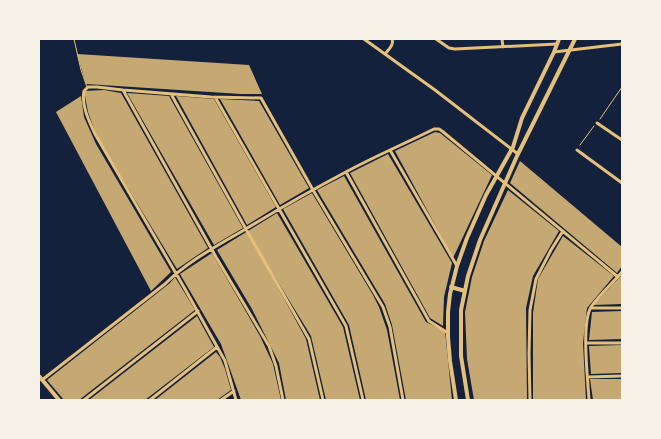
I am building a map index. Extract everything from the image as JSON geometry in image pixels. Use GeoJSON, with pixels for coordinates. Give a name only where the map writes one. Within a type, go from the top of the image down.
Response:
{"type":"FeatureCollection","features":[{"type":"Feature","properties":{"kind":"street"},"geometry":{"type":"LineString","coordinates":[[364,39],[435,90],[518,154]]}},
{"type":"Feature","properties":{"kind":"street"},"geometry":{"type":"LineString","coordinates":[[385,54],[392,46],[392,39]]}},
{"type":"Feature","properties":{"kind":"street"},"geometry":{"type":"LineString","coordinates":[[436,39],[449,48],[455,49],[503,47],[558,41],[522,118],[512,149],[486,195],[471,229],[451,287],[448,333],[456,400]]}},
{"type":"Feature","properties":{"kind":"street"},"geometry":{"type":"LineString","coordinates":[[502,39],[503,47]]}},
{"type":"Feature","properties":{"kind":"street"},"geometry":{"type":"LineString","coordinates":[[468,400],[461,356],[461,310],[468,276],[480,240],[518,154],[575,39]]}},
{"type":"Feature","properties":{"kind":"street"},"geometry":{"type":"LineString","coordinates":[[554,52],[622,44]]}},
{"type":"Feature","properties":{"kind":"street"},"geometry":{"type":"LineString","coordinates":[[236,400],[225,360],[95,134],[87,116],[84,102],[84,91],[88,87],[215,97],[261,98],[312,190],[383,307],[390,327],[403,400]]}},
{"type":"Feature","properties":{"kind":"street"},"geometry":{"type":"LineString","coordinates":[[123,90],[269,346],[276,366],[283,400]]}},
{"type":"Feature","properties":{"kind":"street"},"geometry":{"type":"LineString","coordinates":[[171,94],[309,339],[324,400]]}},
{"type":"Feature","properties":{"kind":"street"},"geometry":{"type":"LineString","coordinates":[[215,97],[346,326],[362,400]]}},
{"type":"Feature","properties":{"kind":"street"},"geometry":{"type":"LineString","coordinates":[[597,123],[622,140]]}},
{"type":"Feature","properties":{"kind":"street"},"geometry":{"type":"LineString","coordinates":[[42,380],[159,289],[176,273],[212,249],[312,190],[434,129],[442,131],[497,175],[618,277]]}},
{"type":"Feature","properties":{"kind":"street"},"geometry":{"type":"LineString","coordinates":[[390,150],[457,266]]}},
{"type":"Feature","properties":{"kind":"street"},"geometry":{"type":"LineString","coordinates":[[577,150],[622,183]]}},
{"type":"Feature","properties":{"kind":"street"},"geometry":{"type":"LineString","coordinates":[[346,172],[429,321],[448,333]]}},
{"type":"Feature","properties":{"kind":"street"},"geometry":{"type":"LineString","coordinates":[[530,400],[530,310],[536,279],[563,231]]}},
{"type":"Feature","properties":{"kind":"street"},"geometry":{"type":"LineString","coordinates":[[590,400],[586,343],[588,314],[590,308],[601,294],[622,272]]}},
{"type":"Feature","properties":{"kind":"street"},"geometry":{"type":"LineString","coordinates":[[451,287],[465,291]]}},
{"type":"Feature","properties":{"kind":"street"},"geometry":{"type":"LineString","coordinates":[[590,308],[622,308]]}},
{"type":"Feature","properties":{"kind":"street"},"geometry":{"type":"LineString","coordinates":[[84,400],[198,311]]}},
{"type":"Feature","properties":{"kind":"street"},"geometry":{"type":"LineString","coordinates":[[586,343],[622,343]]}},
{"type":"Feature","properties":{"kind":"street"},"geometry":{"type":"LineString","coordinates":[[150,400],[217,347]]}},
{"type":"Feature","properties":{"kind":"street"},"geometry":{"type":"LineString","coordinates":[[39,376],[59,400]]}},
{"type":"Feature","properties":{"kind":"street"},"geometry":{"type":"LineString","coordinates":[[588,376],[622,376]]}},
{"type":"Feature","properties":{"kind":"street"},"geometry":{"type":"LineString","coordinates":[[222,400],[234,391]]}},
{"type":"Feature","properties":{"kind":"lane"},"geometry":{"type":"LineString","coordinates":[[74,39],[80,70],[88,87]]}},
{"type":"Feature","properties":{"kind":"building"},"geometry":{"type":"Polygon","coordinates":[[[77,54],[249,65],[262,94],[86,84],[77,54]]]}},
{"type":"Feature","properties":{"kind":"building"},"geometry":{"type":"Polygon","coordinates":[[[104,90],[121,93],[208,248],[177,269],[97,137],[88,112],[84,91],[104,90]]]}},
{"type":"Feature","properties":{"kind":"building"},"geometry":{"type":"Polygon","coordinates":[[[127,93],[169,96],[243,228],[214,245],[127,93]]]}},
{"type":"Feature","properties":{"kind":"building"},"geometry":{"type":"Polygon","coordinates":[[[81,96],[84,117],[96,144],[171,272],[151,291],[56,112],[81,96]]]}},
{"type":"Feature","properties":{"kind":"building"},"geometry":{"type":"Polygon","coordinates":[[[176,96],[214,99],[276,207],[247,225],[176,96]]]}},
{"type":"Feature","properties":{"kind":"building"},"geometry":{"type":"Polygon","coordinates":[[[220,99],[259,101],[309,188],[280,205],[220,99]]]}},
{"type":"Feature","properties":{"kind":"building"},"geometry":{"type":"Polygon","coordinates":[[[435,132],[440,133],[492,175],[453,258],[395,151],[435,132]]]}},
{"type":"Feature","properties":{"kind":"building"},"geometry":{"type":"Polygon","coordinates":[[[388,154],[452,263],[444,297],[443,326],[430,318],[350,173],[388,154]]]}},
{"type":"Feature","properties":{"kind":"building"},"geometry":{"type":"Polygon","coordinates":[[[520,161],[622,247],[622,266],[617,273],[510,183],[520,161]]]}},
{"type":"Feature","properties":{"kind":"building"},"geometry":{"type":"Polygon","coordinates":[[[344,176],[426,322],[445,331],[452,400],[406,400],[392,325],[385,304],[317,190],[344,176]]]}},
{"type":"Feature","properties":{"kind":"building"},"geometry":{"type":"Polygon","coordinates":[[[508,190],[559,231],[533,276],[526,308],[527,400],[474,400],[467,359],[465,312],[472,277],[484,241],[508,190]]]}},
{"type":"Feature","properties":{"kind":"building"},"geometry":{"type":"Polygon","coordinates":[[[312,193],[379,307],[387,330],[400,400],[366,400],[349,325],[283,209],[312,193]]]}},
{"type":"Feature","properties":{"kind":"building"},"geometry":{"type":"Polygon","coordinates":[[[277,213],[343,327],[360,400],[326,400],[311,336],[251,238],[306,339],[320,400],[286,400],[279,363],[252,309],[217,250],[277,213]]]}},
{"type":"Feature","properties":{"kind":"building"},"geometry":{"type":"Polygon","coordinates":[[[563,236],[614,276],[587,308],[583,343],[586,400],[533,400],[533,313],[538,279],[563,236]]]}},
{"type":"Feature","properties":{"kind":"building"},"geometry":{"type":"Polygon","coordinates":[[[212,253],[260,336],[273,364],[281,400],[241,400],[221,344],[180,274],[212,253]]]}},
{"type":"Feature","properties":{"kind":"building"},"geometry":{"type":"Polygon","coordinates":[[[622,275],[622,304],[593,305],[622,275]]]}},
{"type":"Feature","properties":{"kind":"building"},"geometry":{"type":"Polygon","coordinates":[[[175,277],[195,310],[79,400],[64,400],[47,380],[170,283],[175,277]]]}},
{"type":"Feature","properties":{"kind":"building"},"geometry":{"type":"Polygon","coordinates":[[[622,311],[622,339],[589,340],[592,312],[622,311]]]}},
{"type":"Feature","properties":{"kind":"building"},"geometry":{"type":"Polygon","coordinates":[[[197,316],[214,347],[145,400],[89,400],[197,316]]]}},
{"type":"Feature","properties":{"kind":"building"},"geometry":{"type":"Polygon","coordinates":[[[622,345],[622,373],[591,374],[589,346],[622,345]]]}},
{"type":"Feature","properties":{"kind":"building"},"geometry":{"type":"Polygon","coordinates":[[[216,352],[225,369],[231,390],[217,400],[155,400],[216,352]]]}},
{"type":"Feature","properties":{"kind":"building"},"geometry":{"type":"Polygon","coordinates":[[[590,379],[622,379],[622,400],[593,400],[590,379]]]}}]}
